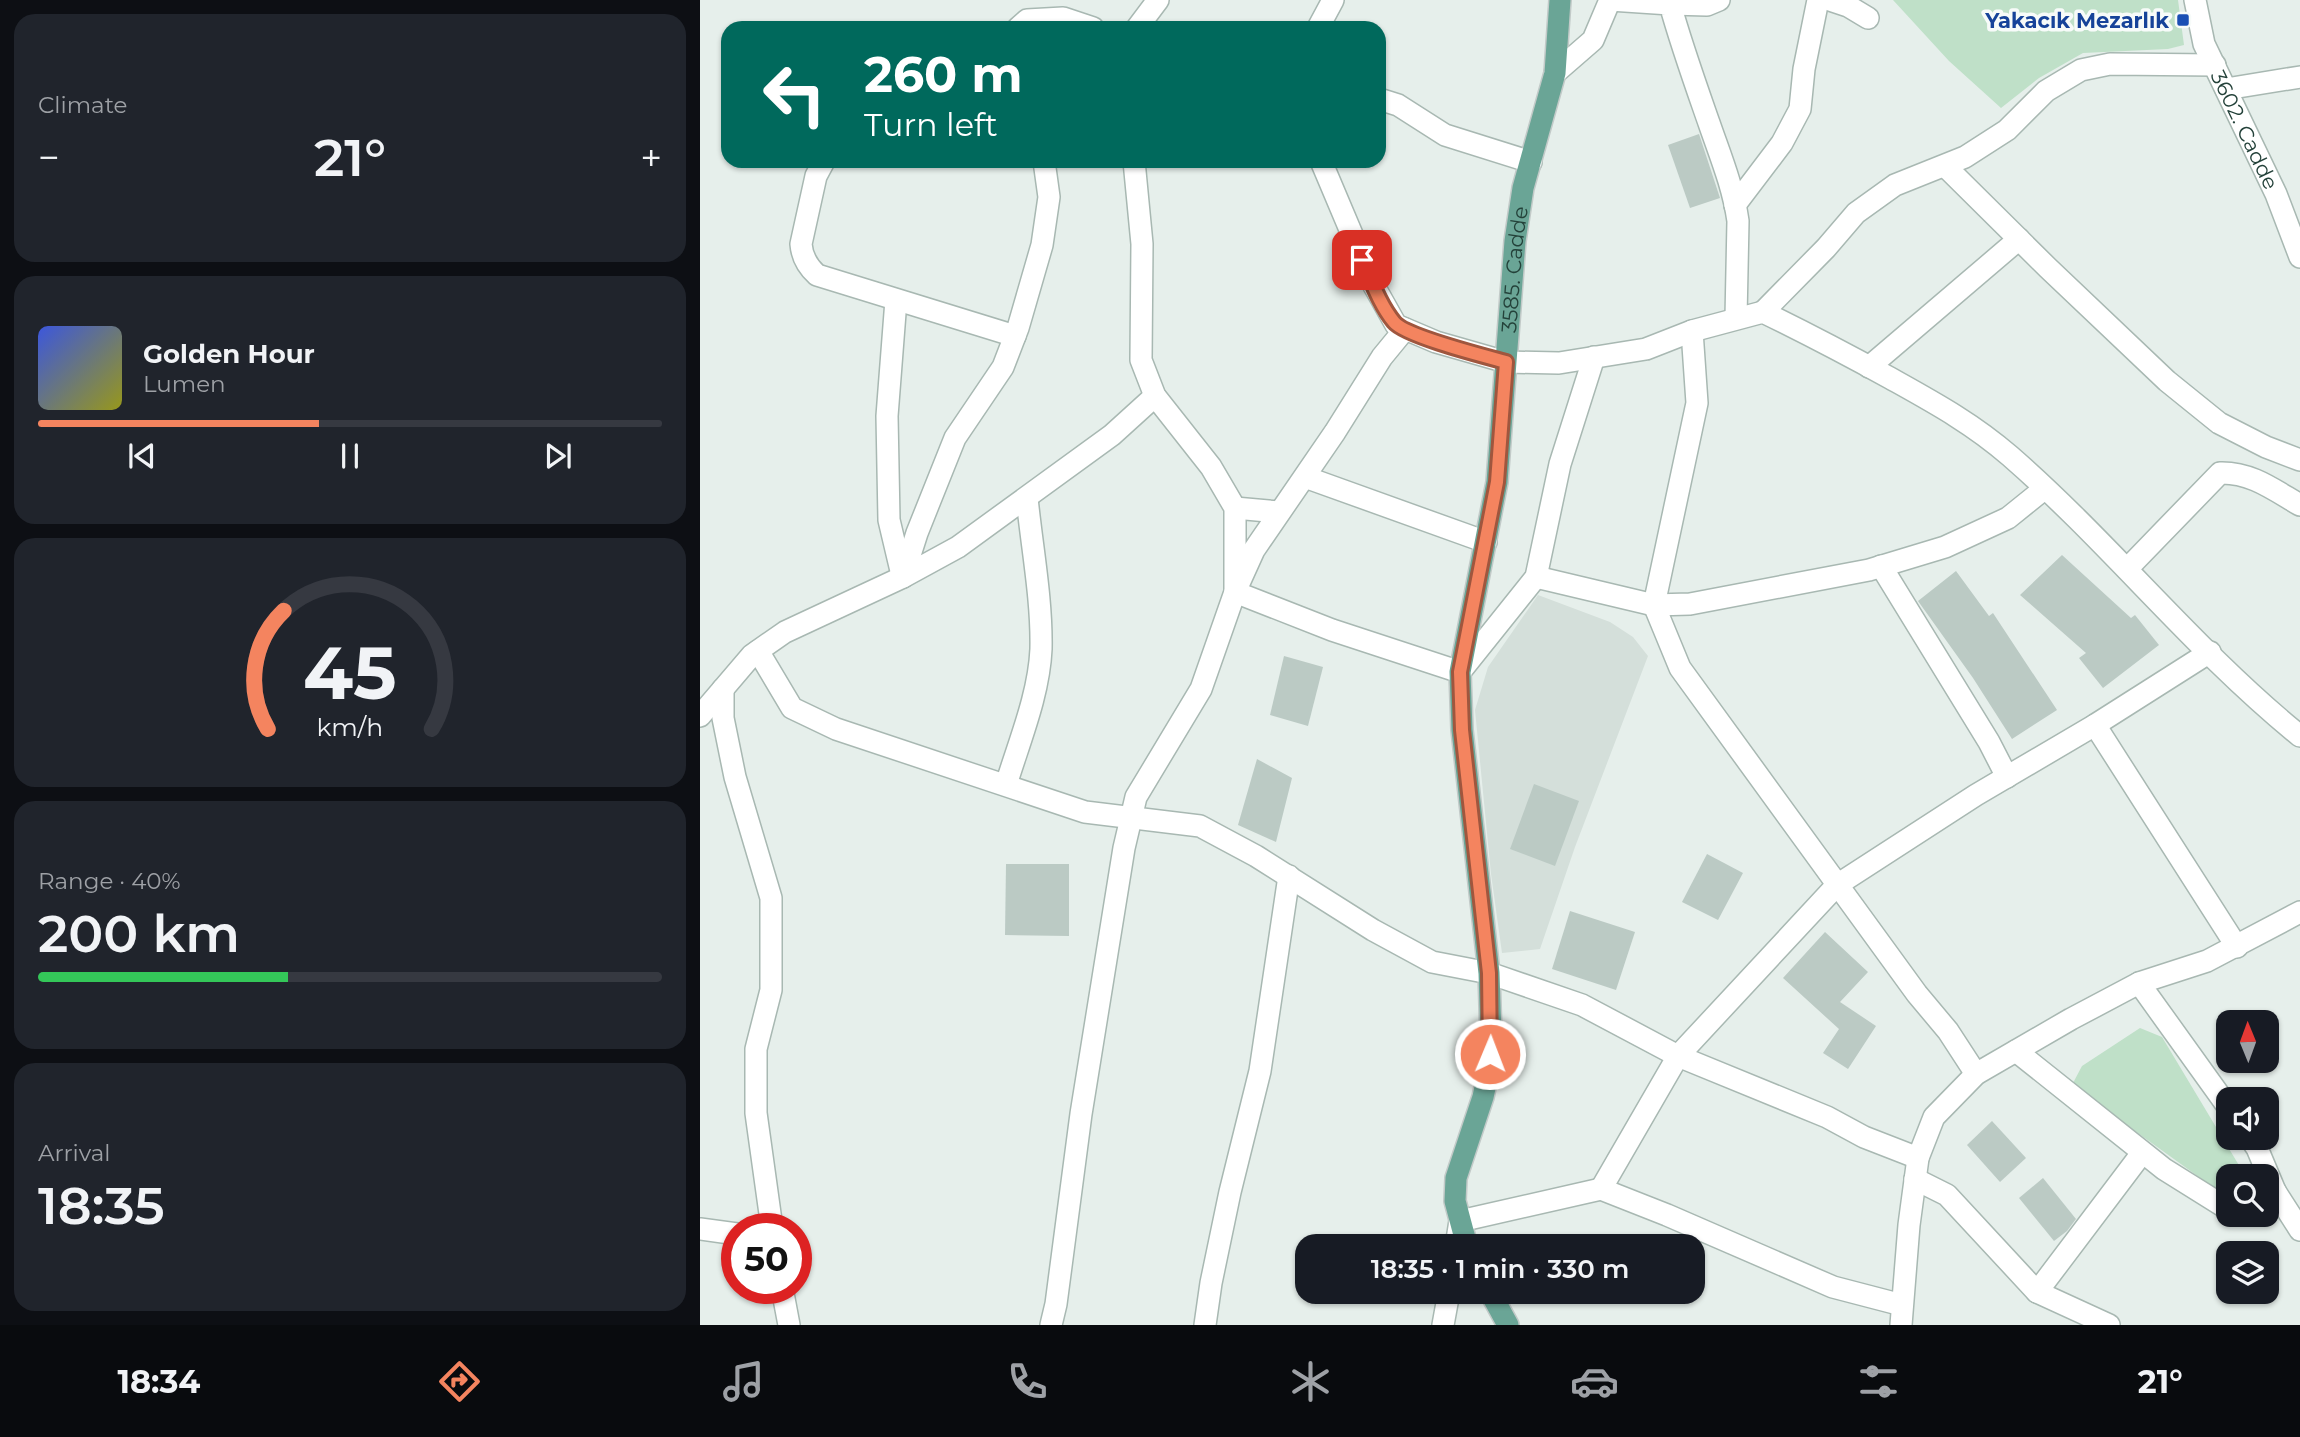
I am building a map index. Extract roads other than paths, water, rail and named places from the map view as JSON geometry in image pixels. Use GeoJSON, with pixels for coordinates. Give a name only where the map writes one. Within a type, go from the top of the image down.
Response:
{"type":"FeatureCollection","features":[{"type":"Feature","properties":{"kind":"main road","name":"3585. Cadde"},"geometry":{"type":"LineString","coordinates":[[1464,1234],[1455,1201],[1456,1178],[1483,1097],[1489,1069],[1491,1038],[1489,973],[1462,730],[1460,672],[1497,482],[1515,241],[1523,188],[1555,74],[1560,0]]}},
{"type":"Feature","properties":{"kind":"main road"},"geometry":{"type":"LineString","coordinates":[[1497,1304],[1508,1325]]}},
{"type":"Feature","properties":{"kind":"street"},"geometry":{"type":"LineString","coordinates":[[1142,21],[1158,0]]}},
{"type":"Feature","properties":{"kind":"street"},"geometry":{"type":"LineString","coordinates":[[1322,21],[1333,0]]}},
{"type":"Feature","properties":{"kind":"street"},"geometry":{"type":"LineString","coordinates":[[1555,74],[1593,40],[1610,0],[1670,5],[1707,5],[1719,0]]}},
{"type":"Feature","properties":{"kind":"street"},"geometry":{"type":"LineString","coordinates":[[1735,205],[1783,144],[1800,109],[1804,69],[1818,0]]}},
{"type":"Feature","properties":{"kind":"street"},"geometry":{"type":"LineString","coordinates":[[1830,0],[1848,6],[1868,18]]}},
{"type":"Feature","properties":{"kind":"street","name":"3602. Cadde"},"geometry":{"type":"LineString","coordinates":[[2195,0],[2204,44],[2276,194],[2300,257]]}},
{"type":"Feature","properties":{"kind":"street"},"geometry":{"type":"LineString","coordinates":[[1670,5],[1682,48],[1727,172],[1735,205],[1738,221],[1736,318]]}},
{"type":"Feature","properties":{"kind":"street"},"geometry":{"type":"LineString","coordinates":[[1026,21],[1063,18],[1072,21]]}},
{"type":"Feature","properties":{"kind":"street"},"geometry":{"type":"LineString","coordinates":[[1324,168],[1373,284],[1395,325],[1436,342],[1506,362],[1559,363],[1646,349],[1692,331],[1763,312],[1856,213],[1895,186],[1965,157],[2007,130],[2046,91],[2081,69],[2110,64],[2214,65]]}},
{"type":"Feature","properties":{"kind":"street"},"geometry":{"type":"LineString","coordinates":[[2226,89],[2300,77]]}},
{"type":"Feature","properties":{"kind":"street"},"geometry":{"type":"LineString","coordinates":[[1386,101],[1398,105],[1445,135],[1531,162]]}},
{"type":"Feature","properties":{"kind":"street"},"geometry":{"type":"LineString","coordinates":[[1945,166],[2166,381],[2219,423],[2266,447],[2300,460]]}},
{"type":"Feature","properties":{"kind":"street"},"geometry":{"type":"LineString","coordinates":[[820,168],[816,176],[801,244],[805,262],[817,275],[1015,336]]}},
{"type":"Feature","properties":{"kind":"street"},"geometry":{"type":"LineString","coordinates":[[903,577],[917,533],[956,438],[1003,367],[1015,336],[1042,245],[1049,197],[1045,168]]}},
{"type":"Feature","properties":{"kind":"street"},"geometry":{"type":"LineString","coordinates":[[1135,168],[1142,244],[1141,360],[1155,396],[1211,467],[1235,508],[1236,592]]}},
{"type":"Feature","properties":{"kind":"street"},"geometry":{"type":"LineString","coordinates":[[1869,367],[2019,239]]}},
{"type":"Feature","properties":{"kind":"street"},"geometry":{"type":"LineString","coordinates":[[896,300],[887,416],[890,520],[903,577]]}},
{"type":"Feature","properties":{"kind":"street"},"geometry":{"type":"LineString","coordinates":[[1763,312],[1960,417],[2010,456],[2267,709],[2300,736]]}},
{"type":"Feature","properties":{"kind":"street"},"geometry":{"type":"LineString","coordinates":[[1051,1325],[1083,1100],[1124,848],[1136,797],[1201,689],[1254,550],[1305,477],[1382,357],[1405,328]]}},
{"type":"Feature","properties":{"kind":"street"},"geometry":{"type":"LineString","coordinates":[[1692,331],[1696,403],[1654,605],[1680,668],[1917,994],[1948,1031],[1976,1074]]}},
{"type":"Feature","properties":{"kind":"street"},"geometry":{"type":"LineString","coordinates":[[1236,592],[1332,630],[1460,672],[1536,577],[1560,464],[1594,357]]}},
{"type":"Feature","properties":{"kind":"street"},"geometry":{"type":"LineString","coordinates":[[700,716],[752,655],[785,632],[903,577],[958,547],[1112,435],[1155,396]]}},
{"type":"Feature","properties":{"kind":"street"},"geometry":{"type":"LineString","coordinates":[[2127,569],[2220,472],[2236,472],[2258,480],[2300,505]]}},
{"type":"Feature","properties":{"kind":"street"},"geometry":{"type":"LineString","coordinates":[[1305,477],[1486,542]]}},
{"type":"Feature","properties":{"kind":"street"},"geometry":{"type":"LineString","coordinates":[[1536,577],[1654,605],[1690,604],[1881,566],[1945,547],[2008,518],[2044,489]]}},
{"type":"Feature","properties":{"kind":"street"},"geometry":{"type":"LineString","coordinates":[[1006,786],[1032,702],[1041,651],[1036,572],[1027,498]]}},
{"type":"Feature","properties":{"kind":"street"},"geometry":{"type":"LineString","coordinates":[[1235,508],[1279,512]]}},
{"type":"Feature","properties":{"kind":"street"},"geometry":{"type":"LineString","coordinates":[[1881,566],[2007,777]]}},
{"type":"Feature","properties":{"kind":"street"},"geometry":{"type":"LineString","coordinates":[[758,651],[792,708],[836,729],[1085,812],[1200,826],[1289,876],[1373,930],[1432,961],[1489,973],[1582,1005],[1678,1056],[1827,1117],[1917,1168],[1947,1195],[2037,1292],[2109,1325]]}},
{"type":"Feature","properties":{"kind":"street"},"geometry":{"type":"LineString","coordinates":[[1601,1189],[1678,1056],[1837,885],[2210,652]]}},
{"type":"Feature","properties":{"kind":"street"},"geometry":{"type":"LineString","coordinates":[[723,689],[723,718],[735,777],[771,898],[771,989],[756,1049],[756,1113],[770,1213]]}},
{"type":"Feature","properties":{"kind":"street"},"geometry":{"type":"LineString","coordinates":[[2095,725],[2237,947]]}},
{"type":"Feature","properties":{"kind":"street"},"geometry":{"type":"LineString","coordinates":[[1205,1325],[1211,1283],[1260,1071],[1289,876]]}},
{"type":"Feature","properties":{"kind":"street"},"geometry":{"type":"LineString","coordinates":[[1458,1234],[1460,1221],[1601,1189],[1902,1315],[1909,1225],[1917,1168],[1934,1117],[1976,1074],[2139,983],[2207,961],[2300,912]]}},
{"type":"Feature","properties":{"kind":"street"},"geometry":{"type":"LineString","coordinates":[[2139,983],[2216,1090]]}},
{"type":"Feature","properties":{"kind":"street"},"geometry":{"type":"LineString","coordinates":[[2016,1051],[2142,1153],[2216,1202]]}},
{"type":"Feature","properties":{"kind":"street"},"geometry":{"type":"LineString","coordinates":[[2037,1292],[2142,1153]]}},
{"type":"Feature","properties":{"kind":"street"},"geometry":{"type":"LineString","coordinates":[[2279,1203],[2300,1230]]}},
{"type":"Feature","properties":{"kind":"street"},"geometry":{"type":"LineString","coordinates":[[700,1229],[721,1232]]}},
{"type":"Feature","properties":{"kind":"street"},"geometry":{"type":"LineString","coordinates":[[785,1304],[789,1325]]}},
{"type":"Feature","properties":{"kind":"street"},"geometry":{"type":"LineString","coordinates":[[1443,1325],[1447,1304]]}},
{"type":"Feature","properties":{"kind":"place","name":"Yakacık Mezarlık"},"geometry":{"type":"Point","coordinates":[2183,20]}}]}
